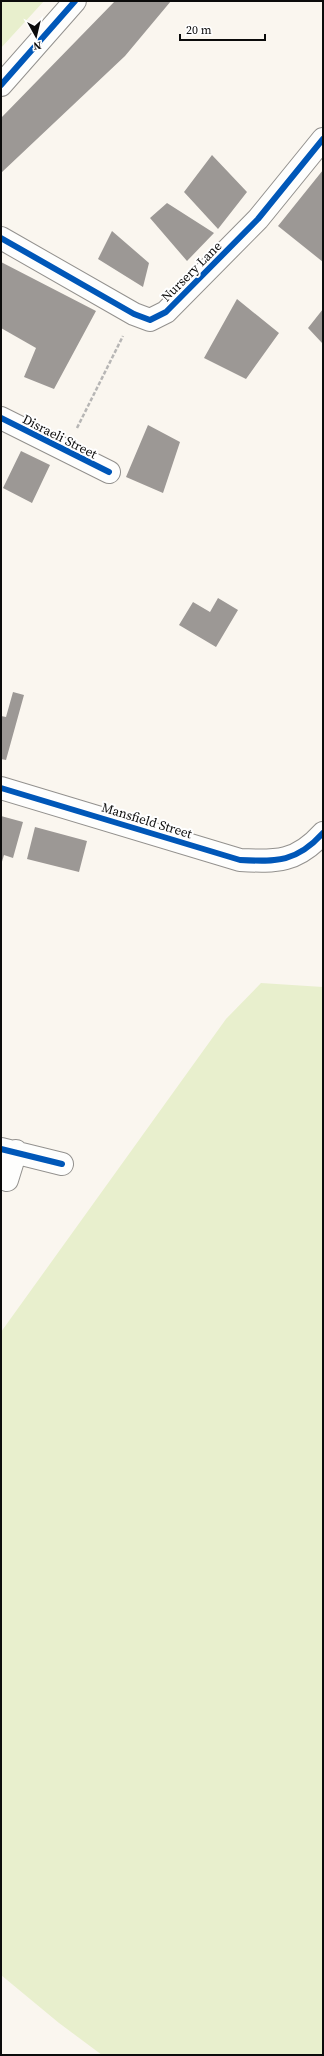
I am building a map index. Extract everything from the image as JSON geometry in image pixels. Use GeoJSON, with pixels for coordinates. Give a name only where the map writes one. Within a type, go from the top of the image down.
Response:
{"type":"FeatureCollection","features":[{"type":"Feature","properties":{"kind":"street"},"geometry":{"type":"LineString","coordinates":[[1,85],[75,1]]}},
{"type":"Feature","properties":{"kind":"street","name":"Nursery Lane"},"geometry":{"type":"LineString","coordinates":[[1,238],[134,314],[150,320],[166,312],[258,218],[323,139]]}},
{"type":"Feature","properties":{"kind":"street","name":"Disraeli Street"},"geometry":{"type":"LineString","coordinates":[[1,418],[65,452],[109,472]]}},
{"type":"Feature","properties":{"kind":"street","name":"Mansfield Street"},"geometry":{"type":"LineString","coordinates":[[1,788],[240,860],[270,862],[288,859],[302,853],[323,833]]}},
{"type":"Feature","properties":{"kind":"street"},"geometry":{"type":"LineString","coordinates":[[7,1180],[9,1150],[62,1164]]}},
{"type":"Feature","properties":{"kind":"path"},"geometry":{"type":"LineString","coordinates":[[65,452],[134,314]]}},
{"type":"Feature","properties":{"kind":"green space"},"geometry":{"type":"Polygon","coordinates":[[[1,1],[44,1],[1,48],[1,1]]]}},
{"type":"Feature","properties":{"kind":"green space"},"geometry":{"type":"Polygon","coordinates":[[[261,983],[323,987],[323,2055],[102,2055],[59,2023],[1,1975],[1,1332],[226,1019],[261,983]]]}},
{"type":"Feature","properties":{"kind":"building"},"geometry":{"type":"Polygon","coordinates":[[[115,1],[171,1],[125,56],[1,173],[1,118],[115,1]]]}},
{"type":"Feature","properties":{"kind":"building"},"geometry":{"type":"Polygon","coordinates":[[[212,155],[247,192],[218,229],[184,192],[212,155]]]}},
{"type":"Feature","properties":{"kind":"building"},"geometry":{"type":"Polygon","coordinates":[[[323,170],[323,262],[278,226],[323,170]]]}},
{"type":"Feature","properties":{"kind":"building"},"geometry":{"type":"Polygon","coordinates":[[[167,203],[214,233],[187,261],[150,218],[167,203]]]}},
{"type":"Feature","properties":{"kind":"building"},"geometry":{"type":"Polygon","coordinates":[[[112,231],[149,263],[143,287],[98,259],[112,231]]]}},
{"type":"Feature","properties":{"kind":"building"},"geometry":{"type":"Polygon","coordinates":[[[1,262],[96,311],[54,389],[24,377],[36,348],[1,328],[1,262]]]}},
{"type":"Feature","properties":{"kind":"building"},"geometry":{"type":"Polygon","coordinates":[[[237,299],[279,333],[246,379],[204,358],[237,299]]]}},
{"type":"Feature","properties":{"kind":"building"},"geometry":{"type":"Polygon","coordinates":[[[323,309],[323,344],[308,328],[323,309]]]}},
{"type":"Feature","properties":{"kind":"building"},"geometry":{"type":"Polygon","coordinates":[[[148,425],[180,442],[163,493],[126,477],[148,425]]]}},
{"type":"Feature","properties":{"kind":"building"},"geometry":{"type":"Polygon","coordinates":[[[21,451],[50,465],[32,503],[3,488],[21,451]]]}},
{"type":"Feature","properties":{"kind":"building"},"geometry":{"type":"Polygon","coordinates":[[[218,598],[238,610],[216,647],[179,625],[193,602],[210,612],[218,598]]]}},
{"type":"Feature","properties":{"kind":"building"},"geometry":{"type":"Polygon","coordinates":[[[13,692],[24,695],[6,760],[1,759],[1,716],[6,717],[13,692]]]}},
{"type":"Feature","properties":{"kind":"building"},"geometry":{"type":"Polygon","coordinates":[[[1,816],[23,822],[13,858],[4,855],[1,865],[1,816]]]}},
{"type":"Feature","properties":{"kind":"building"},"geometry":{"type":"Polygon","coordinates":[[[35,827],[87,841],[79,872],[27,859],[35,827]]]}},
{"type":"Feature","properties":{"kind":"cycle path"},"geometry":{"type":"LineString","coordinates":[[1,85],[75,1]]}},
{"type":"Feature","properties":{"kind":"cycle path"},"geometry":{"type":"LineString","coordinates":[[1,238],[134,314],[150,320],[166,312],[258,219],[323,139]]}},
{"type":"Feature","properties":{"kind":"cycle path"},"geometry":{"type":"LineString","coordinates":[[1,418],[109,472]]}},
{"type":"Feature","properties":{"kind":"cycle path"},"geometry":{"type":"LineString","coordinates":[[1,788],[240,860],[265,861],[286,858],[304,850],[323,833]]}},
{"type":"Feature","properties":{"kind":"cycle path"},"geometry":{"type":"LineString","coordinates":[[1,1149],[62,1164]]}}]}
